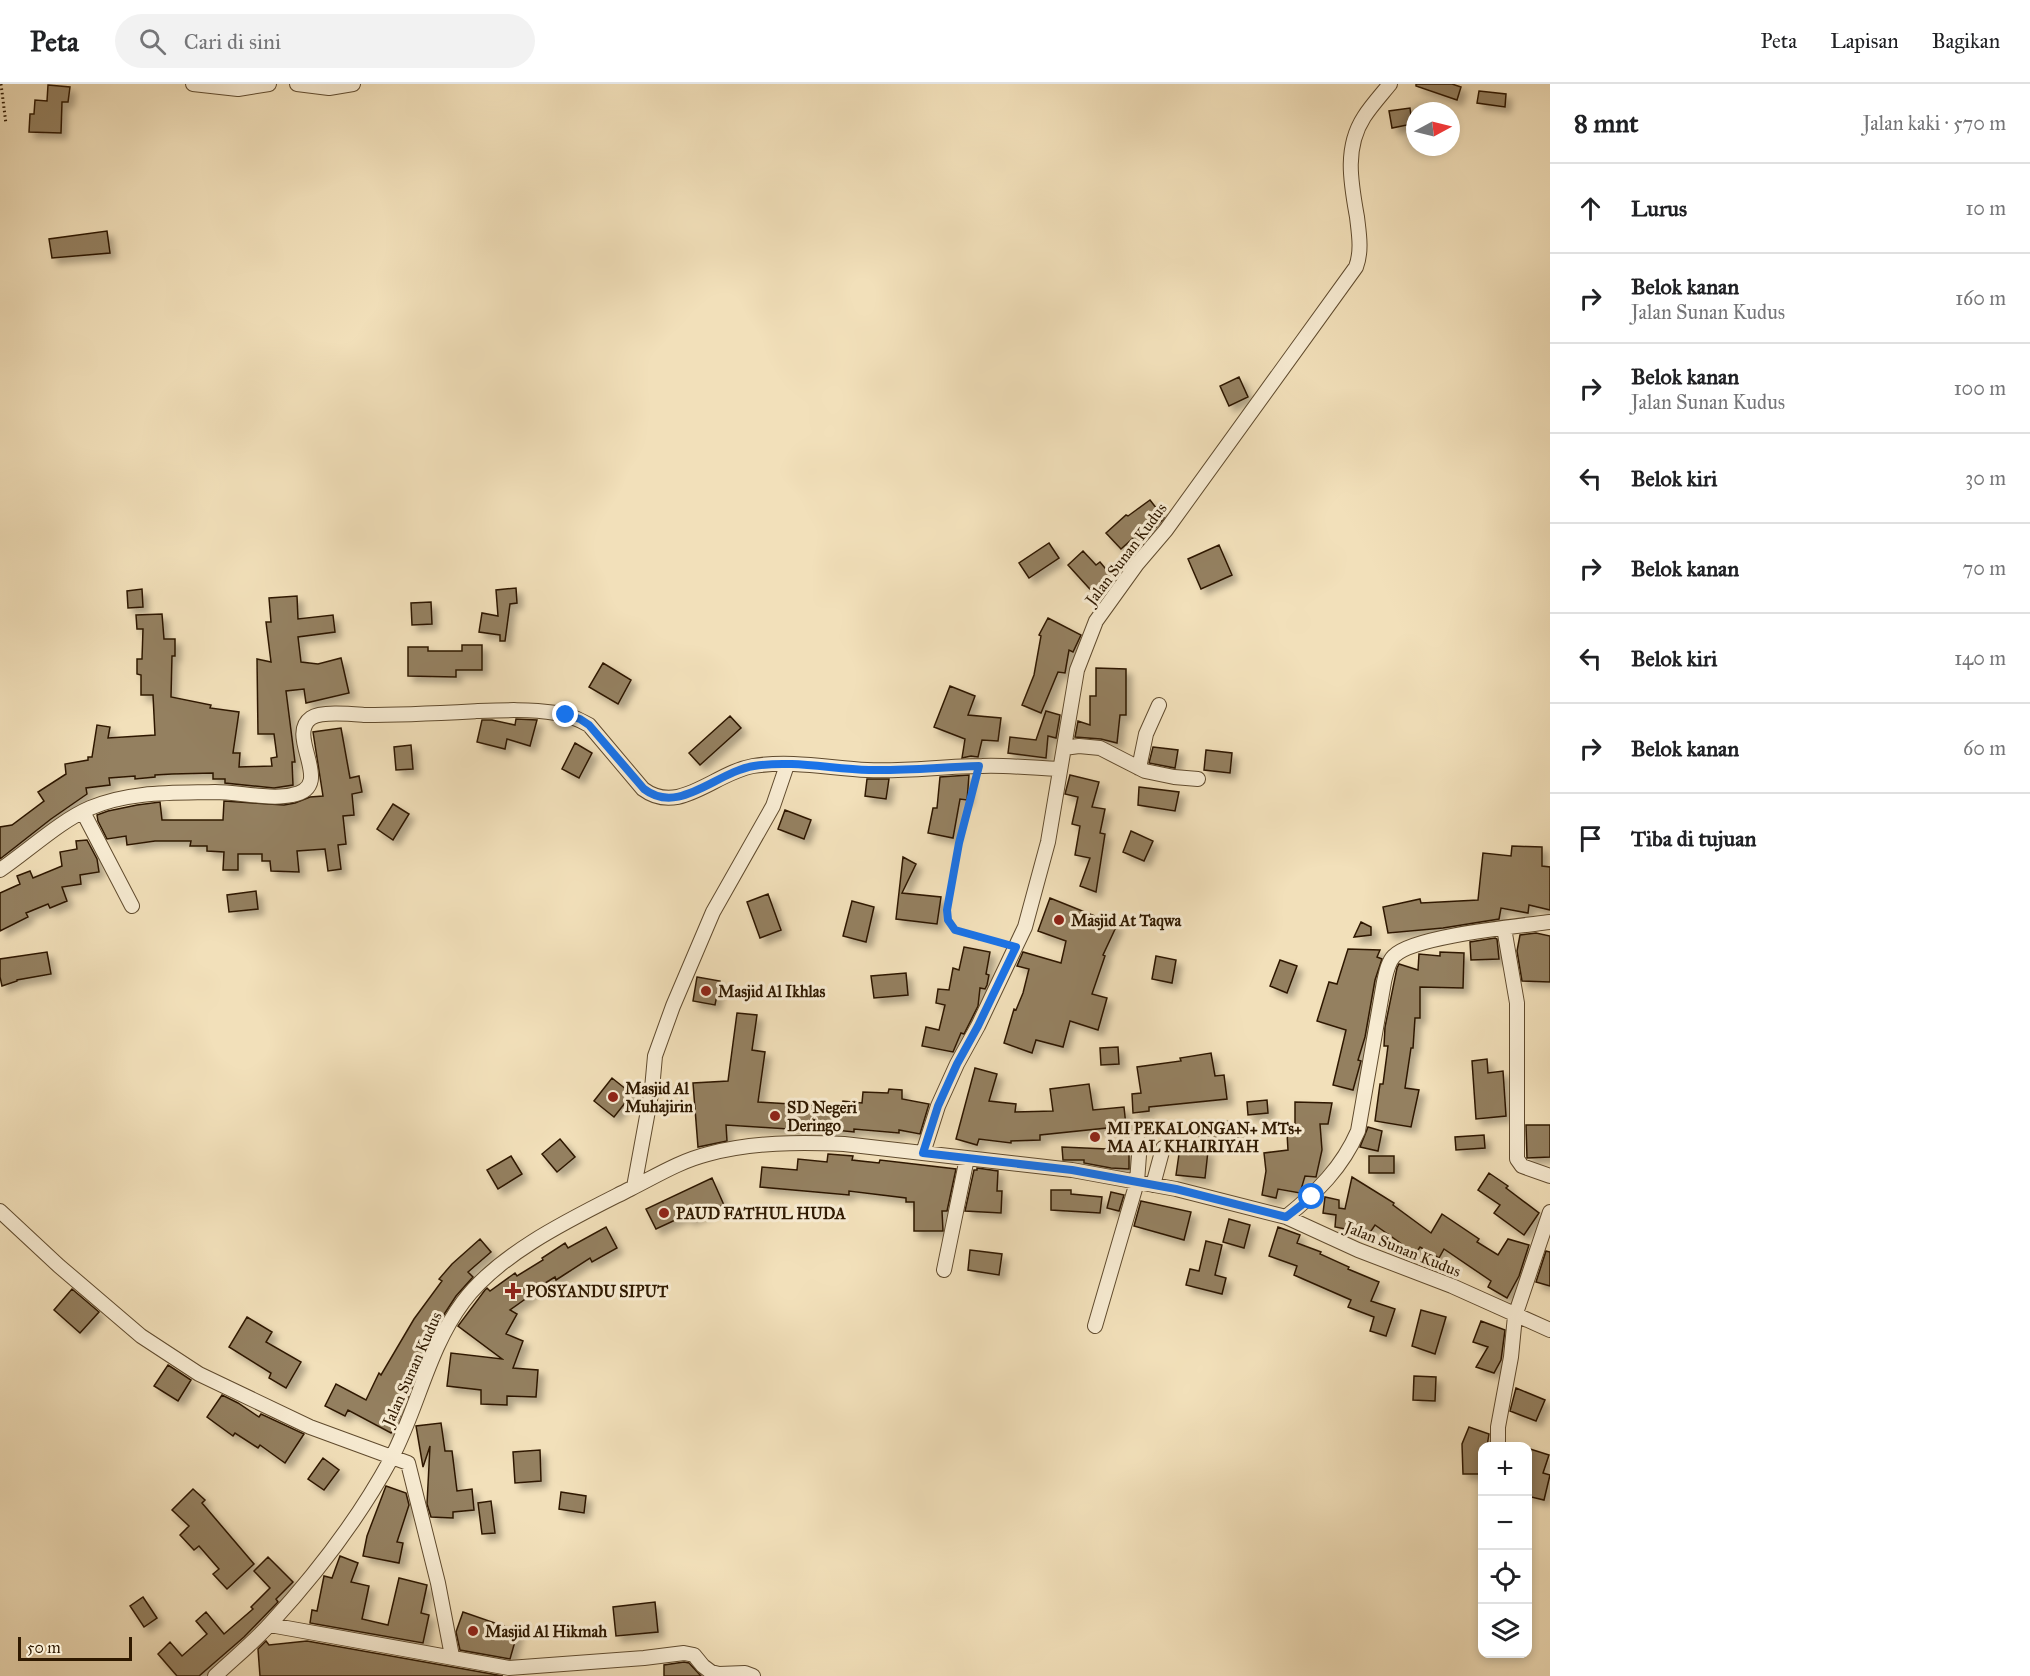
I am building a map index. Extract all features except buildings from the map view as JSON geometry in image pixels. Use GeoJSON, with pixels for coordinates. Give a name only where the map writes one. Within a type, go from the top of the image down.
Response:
{"type":"FeatureCollection","features":[{"type":"Feature","properties":{"kind":"street"},"geometry":{"type":"LineString","coordinates":[[193,84],[238,88],[269,84]]}},
{"type":"Feature","properties":{"kind":"street"},"geometry":{"type":"LineString","coordinates":[[297,84],[329,88],[353,84]]}},
{"type":"Feature","properties":{"kind":"street","name":"Jalan Sunan Kudus"},"geometry":{"type":"LineString","coordinates":[[923,1153],[938,1106],[1025,927],[1048,842],[1077,670],[1096,621],[1137,564],[1166,530],[1356,267],[1359,255],[1359,234],[1350,153],[1364,117],[1390,84]]}},
{"type":"Feature","properties":{"kind":"street"},"geometry":{"type":"LineString","coordinates":[[1139,768],[1148,728],[1159,705]]}},
{"type":"Feature","properties":{"kind":"street"},"geometry":{"type":"LineString","coordinates":[[0,870],[83,812],[111,801],[131,796],[232,792],[282,796],[301,793],[312,778],[303,741],[305,725],[311,718],[323,714],[387,715],[508,710],[566,715],[580,719],[589,725],[644,789],[651,795],[663,799],[684,796],[742,769],[755,766],[787,765],[868,770],[979,766],[1060,769]]}},
{"type":"Feature","properties":{"kind":"street"},"geometry":{"type":"LineString","coordinates":[[1064,747],[1100,748],[1139,768],[1174,777],[1198,778]]}},
{"type":"Feature","properties":{"kind":"street"},"geometry":{"type":"LineString","coordinates":[[634,1187],[652,1089],[655,1056],[673,1006],[713,912],[773,806],[787,765]]}},
{"type":"Feature","properties":{"kind":"street"},"geometry":{"type":"LineString","coordinates":[[83,812],[132,906]]}},
{"type":"Feature","properties":{"kind":"street"},"geometry":{"type":"LineString","coordinates":[[1286,1217],[1322,1187],[1352,1146],[1358,1131],[1384,981],[1390,960],[1400,951],[1423,943],[1467,933],[1550,922]]}},
{"type":"Feature","properties":{"kind":"street"},"geometry":{"type":"LineString","coordinates":[[1504,928],[1517,1003],[1517,1159],[1522,1166],[1550,1176]]}},
{"type":"Feature","properties":{"kind":"street"},"geometry":{"type":"LineString","coordinates":[[1095,1326],[1137,1182],[1137,1138]]}},
{"type":"Feature","properties":{"kind":"street","name":"Jalan Sunan Kudus"},"geometry":{"type":"LineString","coordinates":[[215,1676],[270,1625],[343,1536],[392,1457],[443,1333],[478,1283],[510,1257],[570,1219],[681,1162],[710,1153],[745,1147],[813,1143],[1072,1170],[1153,1185],[1286,1217],[1358,1250],[1452,1286],[1550,1330]]}},
{"type":"Feature","properties":{"kind":"street"},"geometry":{"type":"LineString","coordinates":[[1153,1185],[1163,1148]]}},
{"type":"Feature","properties":{"kind":"street"},"geometry":{"type":"LineString","coordinates":[[944,1270],[967,1158]]}},
{"type":"Feature","properties":{"kind":"street"},"geometry":{"type":"LineString","coordinates":[[0,1211],[59,1266],[141,1336],[199,1374],[310,1427],[408,1463],[452,1656]]}},
{"type":"Feature","properties":{"kind":"street"},"geometry":{"type":"LineString","coordinates":[[1498,1442],[1498,1427],[1511,1357],[1515,1316],[1550,1212]]}},
{"type":"Feature","properties":{"kind":"street"},"geometry":{"type":"LineString","coordinates":[[270,1625],[509,1668],[690,1653],[707,1673],[745,1673],[753,1676]]}},
{"type":"Feature","properties":{"kind":"path"},"geometry":{"type":"LineString","coordinates":[[1,84],[6,124]]}},
{"type":"Feature","properties":{"kind":"path"},"geometry":{"type":"LineString","coordinates":[[979,766],[959,843],[947,910],[948,920],[955,930],[1016,947]]}},
{"type":"Feature","properties":{"kind":"place","name":"Masjid At Taqwa"},"geometry":{"type":"Point","coordinates":[1059,920]}},
{"type":"Feature","properties":{"kind":"place","name":"Masjid Al Ikhlas"},"geometry":{"type":"Point","coordinates":[706,991]}},
{"type":"Feature","properties":{"kind":"place","name":"Masjid Al Muhajirin"},"geometry":{"type":"Point","coordinates":[613,1097]}},
{"type":"Feature","properties":{"kind":"place","name":"SD Negeri Deringo"},"geometry":{"type":"Point","coordinates":[775,1116]}},
{"type":"Feature","properties":{"kind":"place","name":"MI PEKALONGAN+ MTs+ MA AL KHAIRIYAH"},"geometry":{"type":"Point","coordinates":[1095,1137]}},
{"type":"Feature","properties":{"kind":"place","name":"PAUD FATHUL HUDA"},"geometry":{"type":"Point","coordinates":[664,1213]}},
{"type":"Feature","properties":{"kind":"place","name":"POSYANDU SIPUT"},"geometry":{"type":"Point","coordinates":[513,1291]}},
{"type":"Feature","properties":{"kind":"place","name":"Masjid Al Hikmah"},"geometry":{"type":"Point","coordinates":[473,1631]}},
{"type":"Feature","properties":{"kind":"route"},"geometry":{"type":"LineString","coordinates":[[566,715],[580,719],[589,725],[644,789],[651,795],[663,799],[684,796],[728,774],[755,766],[810,765],[895,770],[979,766],[959,843],[947,910],[948,920],[955,930],[1016,947],[938,1106],[923,1153],[1072,1170],[1176,1189],[1286,1217],[1312,1197]]}}]}
